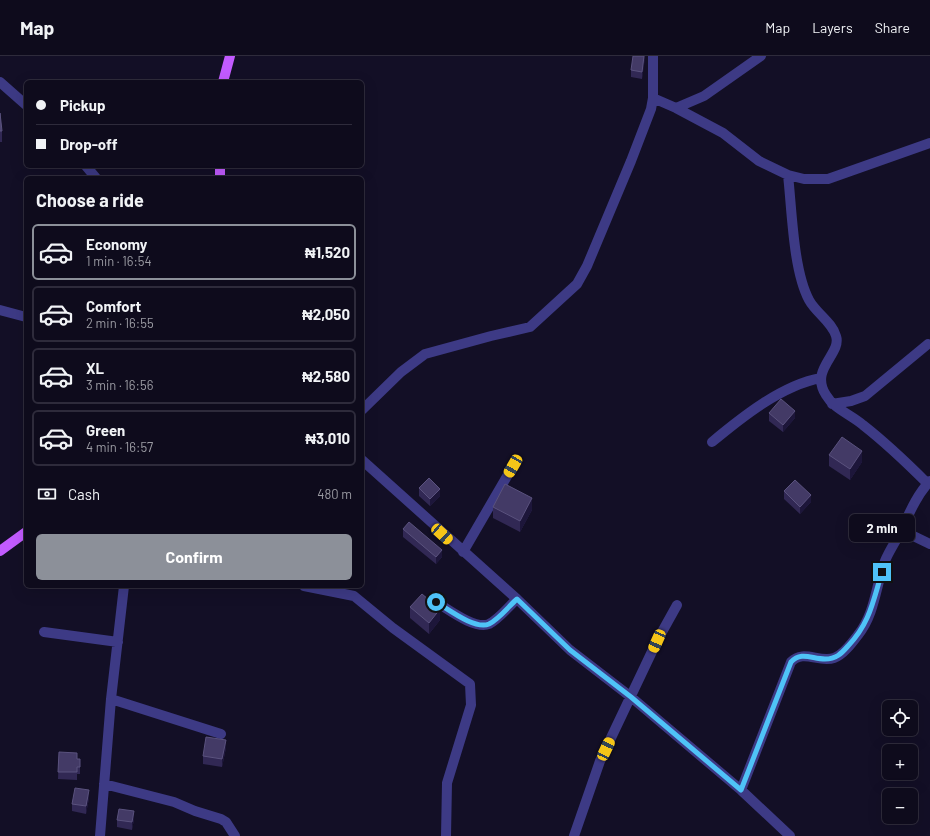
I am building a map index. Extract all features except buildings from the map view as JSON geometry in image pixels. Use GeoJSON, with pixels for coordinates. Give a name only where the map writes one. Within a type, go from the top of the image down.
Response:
{"type":"FeatureCollection","features":[{"type":"Feature","properties":{"kind":"main road"},"geometry":{"type":"LineString","coordinates":[[224,80],[230,56]]}},
{"type":"Feature","properties":{"kind":"main road"},"geometry":{"type":"LineString","coordinates":[[0,551],[24,533]]}},
{"type":"Feature","properties":{"kind":"street"},"geometry":{"type":"LineString","coordinates":[[364,408],[401,372],[425,354],[530,327],[577,284],[587,266],[631,161],[653,98],[653,56]]}},
{"type":"Feature","properties":{"kind":"street"},"geometry":{"type":"LineString","coordinates":[[676,108],[704,96],[761,56]]}},
{"type":"Feature","properties":{"kind":"street"},"geometry":{"type":"LineString","coordinates":[[0,82],[24,103]]}},
{"type":"Feature","properties":{"kind":"street"},"geometry":{"type":"LineString","coordinates":[[653,98],[676,108],[723,133],[759,161],[788,175],[804,179],[828,180],[930,143]]}},
{"type":"Feature","properties":{"kind":"street"},"geometry":{"type":"LineString","coordinates":[[88,168],[94,176]]}},
{"type":"Feature","properties":{"kind":"street"},"geometry":{"type":"LineString","coordinates":[[741,790],[791,662],[796,657],[801,656],[825,659],[834,658],[841,654],[859,634],[872,608],[885,560],[914,502],[929,483],[891,447],[860,422],[832,404],[824,393],[821,378],[822,370],[836,344],[837,337],[834,330],[809,301],[805,289],[796,253],[788,175]]}},
{"type":"Feature","properties":{"kind":"street"},"geometry":{"type":"LineString","coordinates":[[0,310],[24,316]]}},
{"type":"Feature","properties":{"kind":"street"},"geometry":{"type":"LineString","coordinates":[[832,404],[851,401],[865,396],[928,344]]}},
{"type":"Feature","properties":{"kind":"street"},"geometry":{"type":"LineString","coordinates":[[712,442],[735,423],[785,391],[807,381],[821,378]]}},
{"type":"Feature","properties":{"kind":"street"},"geometry":{"type":"LineString","coordinates":[[364,462],[517,599],[570,650],[631,697],[741,790],[790,836]]}},
{"type":"Feature","properties":{"kind":"street"},"geometry":{"type":"LineString","coordinates":[[463,552],[513,466]]}},
{"type":"Feature","properties":{"kind":"street"},"geometry":{"type":"LineString","coordinates":[[901,530],[930,544]]}},
{"type":"Feature","properties":{"kind":"street"},"geometry":{"type":"LineString","coordinates":[[100,836],[111,699],[124,588]]}},
{"type":"Feature","properties":{"kind":"street"},"geometry":{"type":"LineString","coordinates":[[314,588],[354,596],[399,632],[470,684],[471,705],[447,783],[446,836]]}},
{"type":"Feature","properties":{"kind":"street"},"geometry":{"type":"LineString","coordinates":[[436,602],[471,622],[481,625],[489,624],[517,599]]}},
{"type":"Feature","properties":{"kind":"street"},"geometry":{"type":"LineString","coordinates":[[574,836],[600,761],[657,641],[677,605]]}},
{"type":"Feature","properties":{"kind":"street"},"geometry":{"type":"LineString","coordinates":[[44,632],[118,642]]}},
{"type":"Feature","properties":{"kind":"street"},"geometry":{"type":"LineString","coordinates":[[111,699],[221,734]]}},
{"type":"Feature","properties":{"kind":"street"},"geometry":{"type":"LineString","coordinates":[[104,784],[174,802],[194,812],[221,819],[226,822],[235,836]]}},
{"type":"Feature","properties":{"kind":"route"},"geometry":{"type":"LineString","coordinates":[[436,602],[471,622],[481,625],[489,624],[517,599],[570,650],[631,697],[741,790],[791,662],[796,657],[801,656],[825,659],[834,658],[841,654],[859,634],[869,616],[882,572]]}}]}
